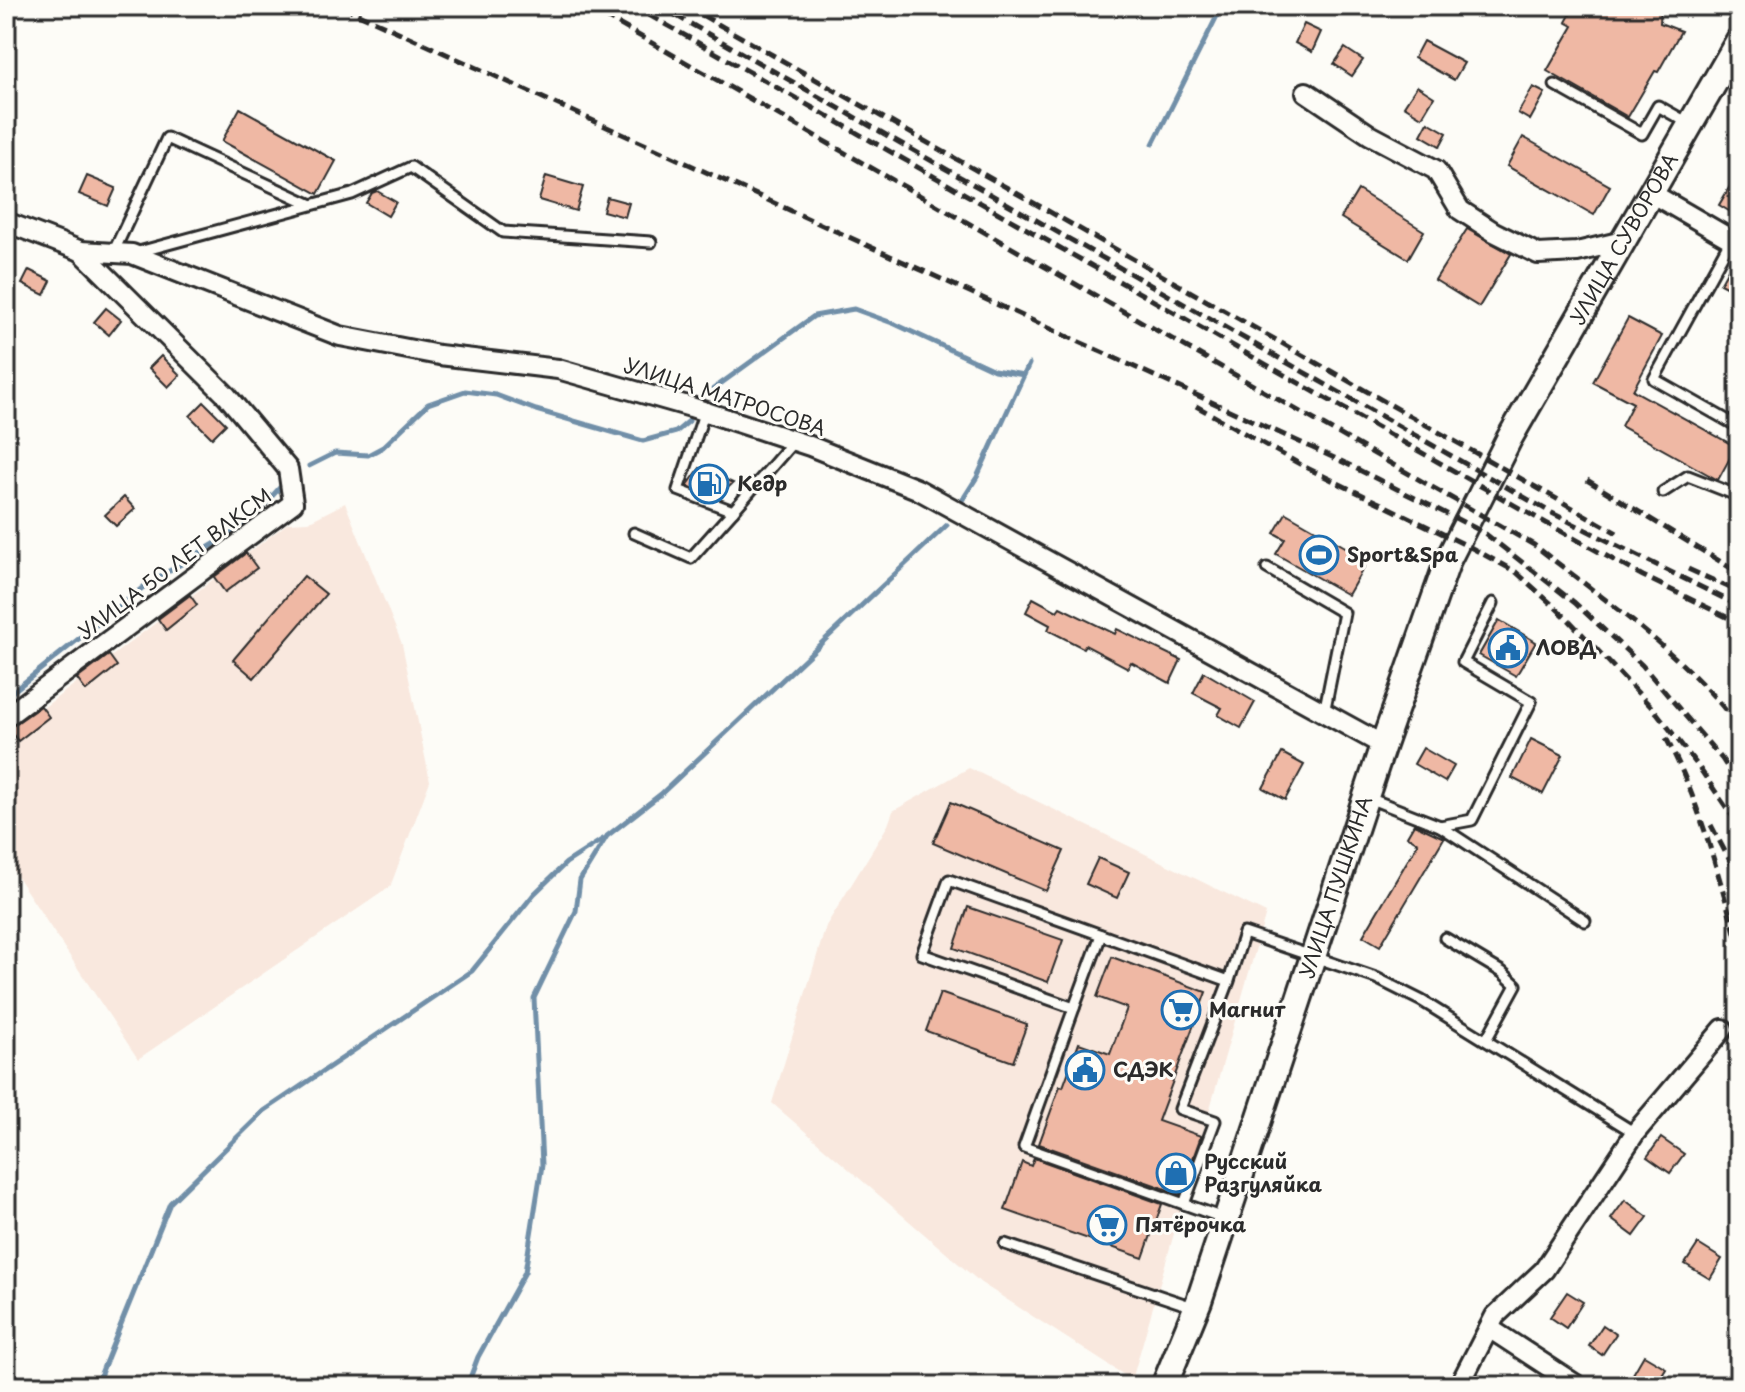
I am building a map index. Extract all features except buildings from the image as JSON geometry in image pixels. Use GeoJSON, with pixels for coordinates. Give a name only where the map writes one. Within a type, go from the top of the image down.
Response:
{"type":"FeatureCollection","features":[{"type":"Feature","properties":{"kind":"main road","name":"УЛИЦА СУВОРОВА"},"geometry":{"type":"LineString","coordinates":[[1509,439],[1739,40]]}},
{"type":"Feature","properties":{"kind":"main road","name":"УЛИЦА ПУШКИНА"},"geometry":{"type":"LineString","coordinates":[[1164,1386],[1196,1308],[1383,745],[1448,560],[1509,439]]}},
{"type":"Feature","properties":{"kind":"street"},"geometry":{"type":"LineString","coordinates":[[1306,92],[1370,135],[1436,170],[1460,210],[1494,232],[1538,254],[1577,252],[1623,241]]}},
{"type":"Feature","properties":{"kind":"street"},"geometry":{"type":"LineString","coordinates":[[1651,193],[1735,241]]}},
{"type":"Feature","properties":{"kind":"street","name":"УЛИЦА МАТРОСОВА"},"geometry":{"type":"LineString","coordinates":[[6,222],[81,251],[122,254],[340,336],[439,355],[558,369],[705,411],[794,441],[917,489],[1383,745]]}},
{"type":"Feature","properties":{"kind":"street","name":"УЛИЦА 50 ЛЕТ ВЛКСМ"},"geometry":{"type":"LineString","coordinates":[[6,717],[293,503],[288,469],[227,396],[81,251]]}},
{"type":"Feature","properties":{"kind":"street"},"geometry":{"type":"LineString","coordinates":[[1459,1386],[1495,1316],[1544,1270],[1635,1133],[1723,1029]]}},
{"type":"Feature","properties":{"kind":"street"},"geometry":{"type":"LineString","coordinates":[[1489,1328],[1578,1386]]}},
{"type":"Feature","properties":{"kind":"lane"},"geometry":{"type":"LineString","coordinates":[[1555,85],[1642,134],[1658,106],[1691,124]]}},
{"type":"Feature","properties":{"kind":"lane"},"geometry":{"type":"LineString","coordinates":[[122,254],[167,138],[311,205]]}},
{"type":"Feature","properties":{"kind":"lane"},"geometry":{"type":"LineString","coordinates":[[122,254],[352,194],[411,167],[503,232],[651,242]]}},
{"type":"Feature","properties":{"kind":"lane"},"geometry":{"type":"LineString","coordinates":[[1735,241],[1654,379],[1739,427]]}},
{"type":"Feature","properties":{"kind":"lane"},"geometry":{"type":"LineString","coordinates":[[705,411],[678,490],[733,511]]}},
{"type":"Feature","properties":{"kind":"lane"},"geometry":{"type":"LineString","coordinates":[[634,533],[691,558],[794,441]]}},
{"type":"Feature","properties":{"kind":"lane"},"geometry":{"type":"LineString","coordinates":[[1663,492],[1688,476],[1739,496]]}},
{"type":"Feature","properties":{"kind":"lane"},"geometry":{"type":"LineString","coordinates":[[1267,568],[1344,613],[1324,713]]}},
{"type":"Feature","properties":{"kind":"lane"},"geometry":{"type":"LineString","coordinates":[[1440,826],[1472,820],[1531,702],[1463,662],[1493,603]]}},
{"type":"Feature","properties":{"kind":"lane"},"geometry":{"type":"LineString","coordinates":[[1366,797],[1440,826],[1585,921]]}},
{"type":"Feature","properties":{"kind":"lane"},"geometry":{"type":"LineString","coordinates":[[1074,1008],[922,954],[949,880],[1229,981]]}},
{"type":"Feature","properties":{"kind":"lane"},"geometry":{"type":"LineString","coordinates":[[1184,1204],[1215,1121],[1180,1109],[1244,933],[1376,978],[1422,1001],[1635,1133]]}},
{"type":"Feature","properties":{"kind":"lane"},"geometry":{"type":"LineString","coordinates":[[1101,935],[1024,1147],[1226,1219]]}},
{"type":"Feature","properties":{"kind":"lane"},"geometry":{"type":"LineString","coordinates":[[1445,938],[1502,972],[1516,985],[1486,1040]]}},
{"type":"Feature","properties":{"kind":"lane"},"geometry":{"type":"LineString","coordinates":[[1005,1244],[1196,1308]]}},
{"type":"Feature","properties":{"kind":"shaded area"},"geometry":{"type":"Polygon","coordinates":[[[345,503],[402,644],[430,781],[390,887],[138,1059],[6,860],[6,736],[288,523],[308,522],[345,503]]]}},
{"type":"Feature","properties":{"kind":"shaded area"},"geometry":{"type":"Polygon","coordinates":[[[969,768],[1266,913],[1132,1380],[981,1283],[772,1103],[826,926],[888,825],[893,811],[969,768]]]}},
{"type":"Feature","properties":{"kind":"waterway"},"geometry":{"type":"LineString","coordinates":[[1153,144],[1222,6]]}},
{"type":"Feature","properties":{"kind":"waterway"},"geometry":{"type":"LineString","coordinates":[[705,395],[814,316],[854,309],[895,324],[994,370],[1024,375]]}},
{"type":"Feature","properties":{"kind":"waterway"},"geometry":{"type":"LineString","coordinates":[[963,499],[977,477],[1029,364]]}},
{"type":"Feature","properties":{"kind":"waterway"},"geometry":{"type":"LineString","coordinates":[[309,466],[335,453],[368,455],[383,447],[428,404],[465,391],[496,395],[643,441],[676,432],[689,421]]}},
{"type":"Feature","properties":{"kind":"waterway"},"geometry":{"type":"LineString","coordinates":[[6,697],[146,585],[246,525],[284,483]]}},
{"type":"Feature","properties":{"kind":"waterway"},"geometry":{"type":"LineString","coordinates":[[467,1386],[478,1357],[525,1272],[542,1165],[534,998],[576,911],[580,880],[607,836],[661,794],[947,525]]}},
{"type":"Feature","properties":{"kind":"waterway"},"geometry":{"type":"LineString","coordinates":[[96,1386],[170,1203],[264,1111],[472,971],[534,894],[566,863],[603,839]]}},
{"type":"Feature","properties":{"kind":"railway"},"geometry":{"type":"LineString","coordinates":[[341,6],[1339,460],[1483,532],[1575,603],[1642,665],[1722,759],[1739,785]]}},
{"type":"Feature","properties":{"kind":"railway"},"geometry":{"type":"LineString","coordinates":[[587,6],[1534,545],[1669,652],[1739,727]]}},
{"type":"Feature","properties":{"kind":"railway"},"geometry":{"type":"LineString","coordinates":[[633,6],[1546,523],[1643,576],[1739,623]]}},
{"type":"Feature","properties":{"kind":"railway"},"geometry":{"type":"LineString","coordinates":[[659,6],[1552,513],[1739,606]]}},
{"type":"Feature","properties":{"kind":"railway"},"geometry":{"type":"LineString","coordinates":[[686,6],[1617,533]]}},
{"type":"Feature","properties":{"kind":"railway"},"geometry":{"type":"LineString","coordinates":[[1196,406],[1305,467],[1516,572],[1567,618],[1657,713],[1739,826]]}},
{"type":"Feature","properties":{"kind":"railway"},"geometry":{"type":"LineString","coordinates":[[1587,480],[1739,573]]}},
{"type":"Feature","properties":{"kind":"railway"},"geometry":{"type":"LineString","coordinates":[[1688,569],[1739,592]]}},
{"type":"Feature","properties":{"kind":"railway"},"geometry":{"type":"LineString","coordinates":[[1666,738],[1699,814],[1739,946]]}},
{"type":"Feature","properties":{"kind":"railway"},"geometry":{"type":"LineString","coordinates":[[1711,825],[1739,878]]}},
{"type":"Feature","properties":{"kind":"place","name":"Кедр"},"geometry":{"type":"Point","coordinates":[709,484]}},
{"type":"Feature","properties":{"kind":"place","name":"Sport&Spa"},"geometry":{"type":"Point","coordinates":[1319,555]}},
{"type":"Feature","properties":{"kind":"place","name":"ЛОВД"},"geometry":{"type":"Point","coordinates":[1508,648]}},
{"type":"Feature","properties":{"kind":"place","name":"Магнит"},"geometry":{"type":"Point","coordinates":[1181,1010]}},
{"type":"Feature","properties":{"kind":"place","name":"СДЭК"},"geometry":{"type":"Point","coordinates":[1085,1070]}},
{"type":"Feature","properties":{"kind":"place","name":"Русский Разгуляйка"},"geometry":{"type":"Point","coordinates":[1176,1173]}},
{"type":"Feature","properties":{"kind":"place","name":"Пятёрочка"},"geometry":{"type":"Point","coordinates":[1107,1225]}}]}
